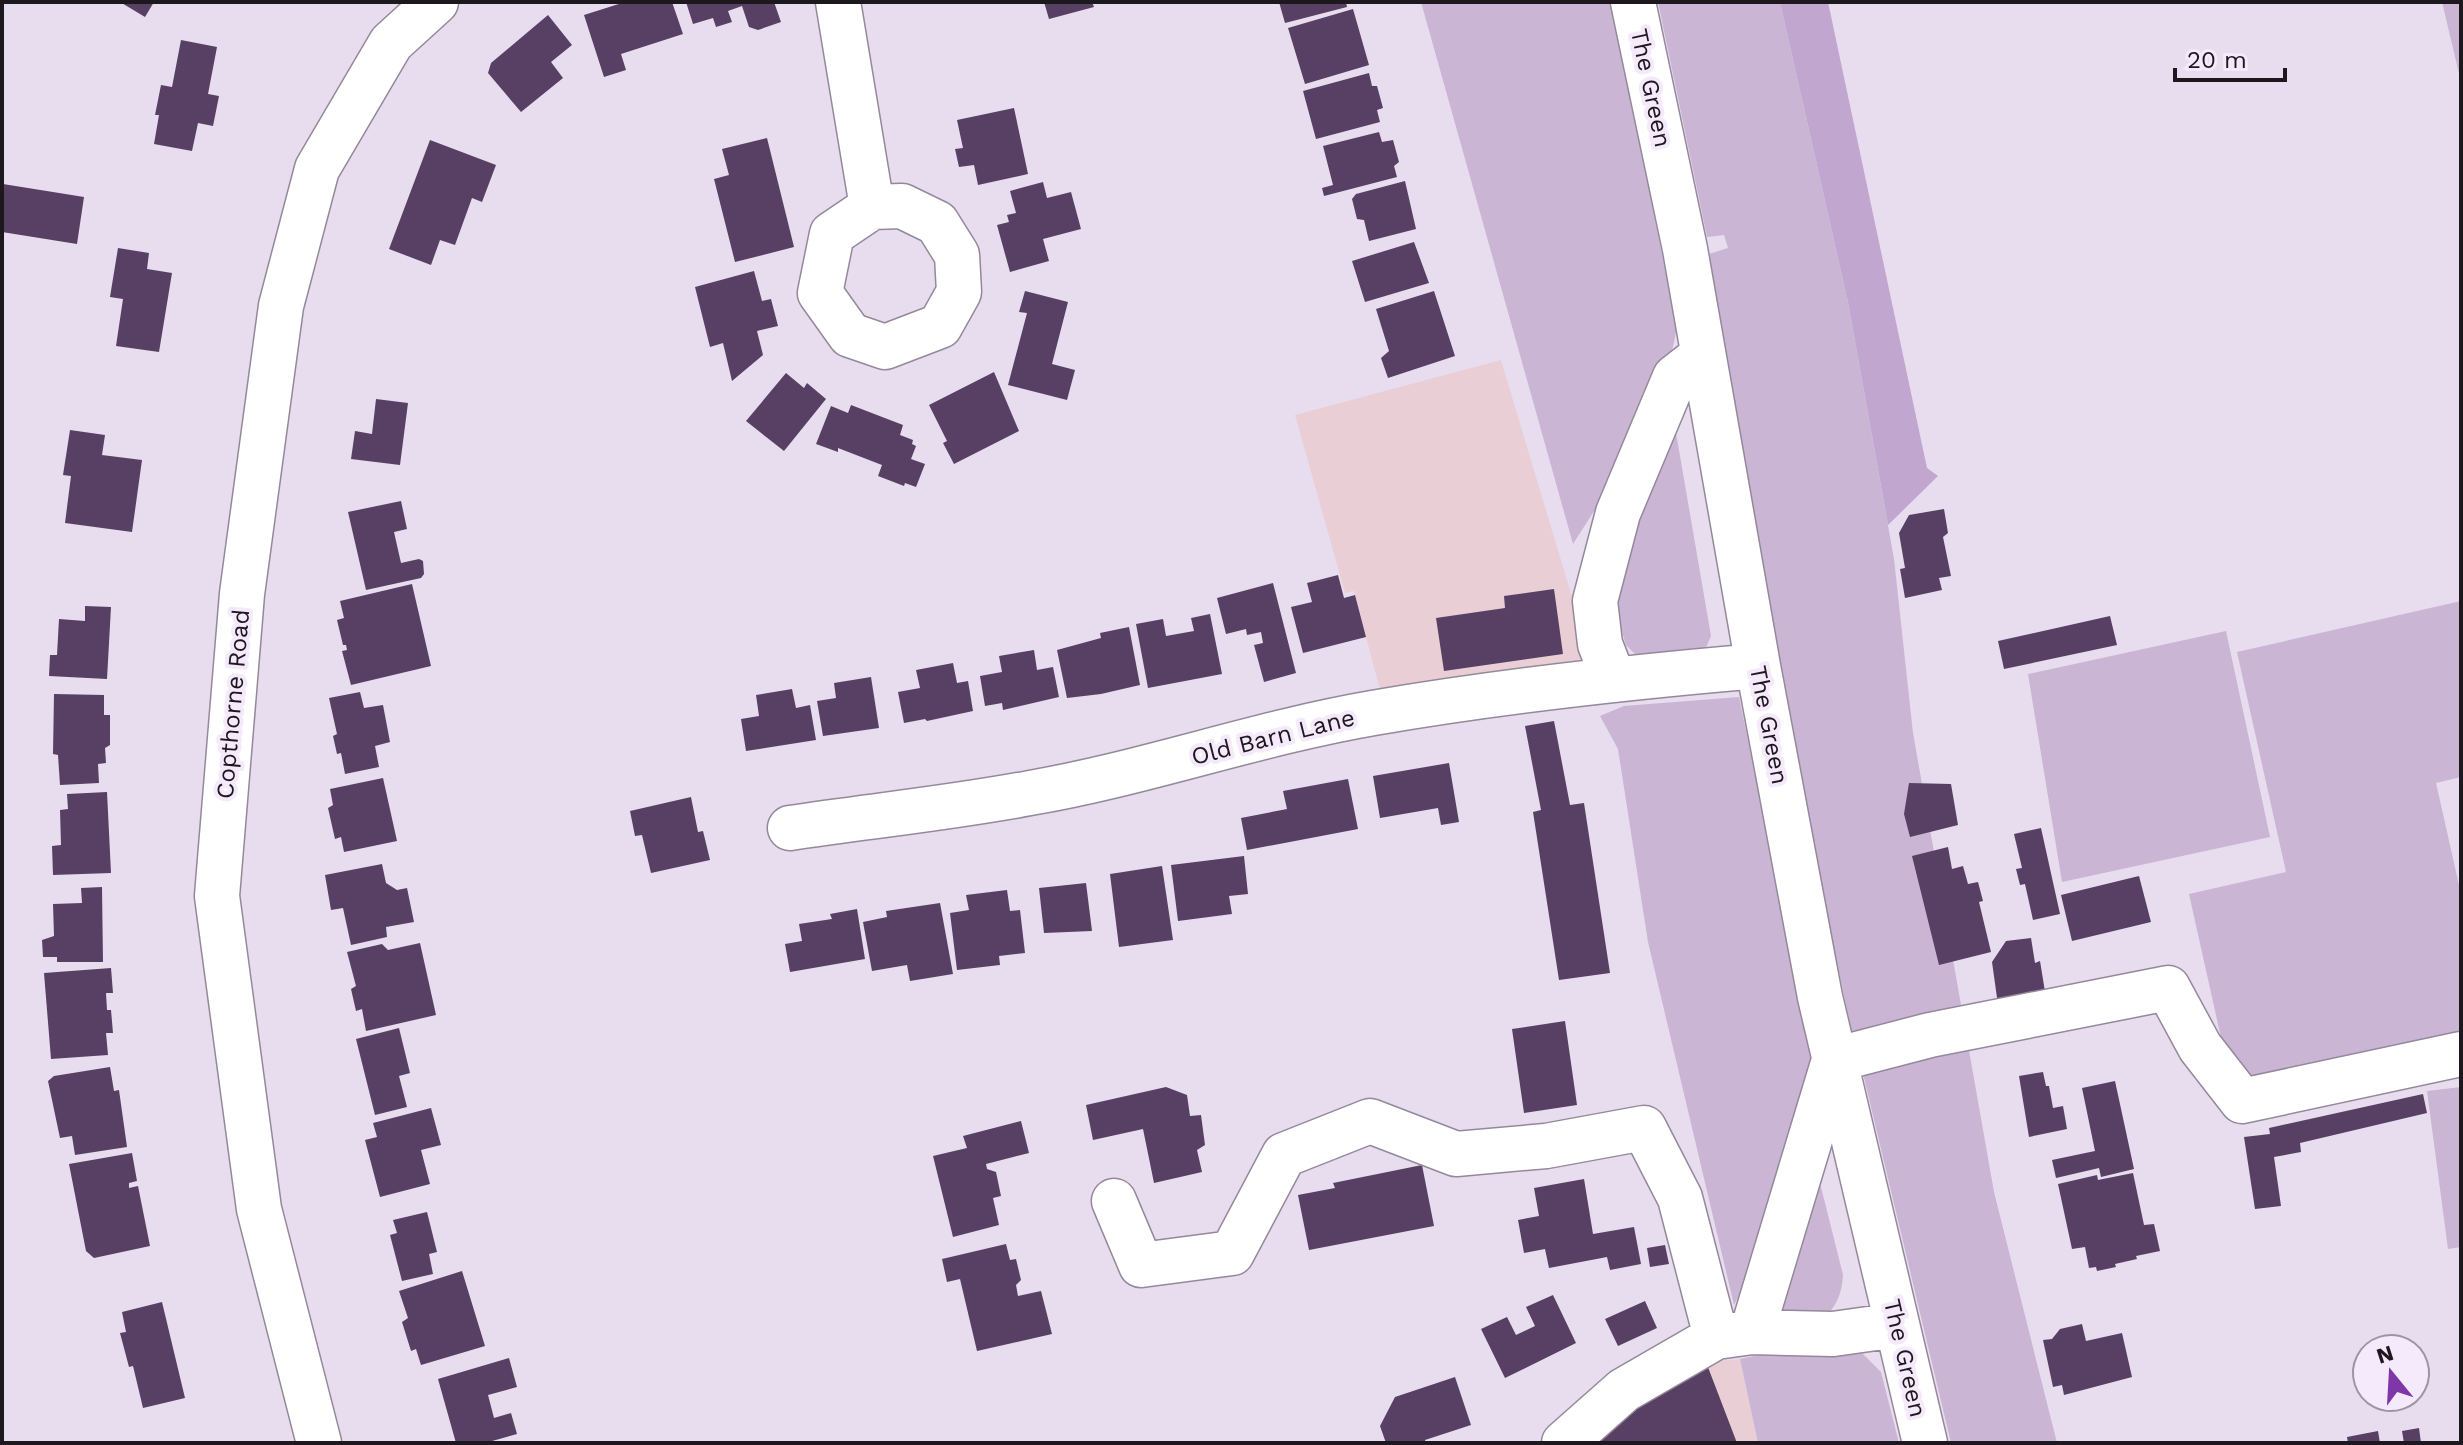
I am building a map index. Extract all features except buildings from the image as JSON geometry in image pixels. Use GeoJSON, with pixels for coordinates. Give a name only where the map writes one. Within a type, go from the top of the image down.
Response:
{"type":"FeatureCollection","features":[{"type":"Feature","properties":{"kind":"street","name":"Copthorne Road"},"geometry":{"type":"LineString","coordinates":[[319,1443],[259,1209],[217,896],[242,594],[281,306],[317,169],[391,43],[436,2]]}},
{"type":"Feature","properties":{"kind":"street"},"geometry":{"type":"LineString","coordinates":[[838,2],[872,207]]}},
{"type":"Feature","properties":{"kind":"street","name":"The Green"},"geometry":{"type":"LineString","coordinates":[[1633,2],[1685,249],[1758,666],[1834,1060],[1925,1443]]}},
{"type":"Feature","properties":{"kind":"street"},"geometry":{"type":"LineString","coordinates":[[1613,678],[1600,644],[1595,601],[1618,513],[1675,377],[1702,356]]}},
{"type":"Feature","properties":{"kind":"street","name":"Old Barn Lane"},"geometry":{"type":"LineString","coordinates":[[790,828],[1031,793],[1178,761],[1244,741],[1371,713],[1613,678],[1758,666]]}},
{"type":"Feature","properties":{"kind":"street"},"geometry":{"type":"LineString","coordinates":[[1734,1335],[1834,1060],[1930,1035],[2168,988],[2200,1047],[2242,1101],[2461,1054]]}},
{"type":"Feature","properties":{"kind":"street"},"geometry":{"type":"LineString","coordinates":[[1114,1201],[1141,1265],[1232,1253],[1284,1155],[1370,1121],[1456,1154],[1546,1146],[1644,1128],[1680,1198],[1734,1335]]}},
{"type":"Feature","properties":{"kind":"street"},"geometry":{"type":"LineString","coordinates":[[1570,1441],[1624,1390],[1734,1335],[1833,1334],[1897,1325]]}},
{"type":"Feature","properties":{"kind":"shaded area"},"geometry":{"type":"Polygon","coordinates":[[[1421,2],[1611,2],[1677,328],[1672,351],[1663,365],[1619,472],[1573,544],[1421,2]]]}},
{"type":"Feature","properties":{"kind":"shaded area"},"geometry":{"type":"Polygon","coordinates":[[[1658,2],[1780,2],[1848,302],[1894,559],[1913,733],[1994,1192],[2057,1443],[1951,1443],[1861,1065],[1884,1054],[1884,1024],[1852,1033],[1810,836],[1709,254],[1728,248],[1724,235],[1707,237],[1658,2]]]}},
{"type":"Feature","properties":{"kind":"shaded area"},"geometry":{"type":"Polygon","coordinates":[[[1780,2],[1828,2],[1927,468],[1938,476],[1888,525],[1848,302],[1780,2]]]}},
{"type":"Feature","properties":{"kind":"shaded area"},"geometry":{"type":"Polygon","coordinates":[[[2442,2],[2461,2],[2461,82],[2442,2]]]}},
{"type":"Feature","properties":{"kind":"shaded area"},"geometry":{"type":"Polygon","coordinates":[[[1501,360],[1572,597],[1580,662],[1380,690],[1354,591],[1345,593],[1295,415],[1501,360]]]}},
{"type":"Feature","properties":{"kind":"shaded area"},"geometry":{"type":"Polygon","coordinates":[[[1669,392],[1711,636],[1705,650],[1641,660],[1626,645],[1616,612],[1621,527],[1669,392]]]}},
{"type":"Feature","properties":{"kind":"shaded area"},"geometry":{"type":"Polygon","coordinates":[[[2461,601],[2461,777],[2436,783],[2461,894],[2461,1036],[2232,1087],[2189,894],[2286,872],[2237,652],[2461,601]]]}},
{"type":"Feature","properties":{"kind":"shaded area"},"geometry":{"type":"Polygon","coordinates":[[[2226,631],[2270,837],[2062,882],[2028,674],[2226,631]]]}},
{"type":"Feature","properties":{"kind":"shaded area"},"geometry":{"type":"Polygon","coordinates":[[[1739,697],[1813,1053],[1758,1259],[1734,1305],[1648,942],[1618,749],[1600,716],[1624,706],[1739,697]]]}},
{"type":"Feature","properties":{"kind":"shaded area"},"geometry":{"type":"Polygon","coordinates":[[[2461,1087],[2461,1247],[2448,1249],[2427,1091],[2461,1087]]]}},
{"type":"Feature","properties":{"kind":"shaded area"},"geometry":{"type":"Polygon","coordinates":[[[1805,1123],[1843,1275],[1841,1289],[1835,1305],[1822,1321],[1767,1322],[1805,1123]]]}},
{"type":"Feature","properties":{"kind":"shaded area"},"geometry":{"type":"Polygon","coordinates":[[[1852,1347],[1881,1372],[1899,1443],[1758,1443],[1740,1359],[1784,1349],[1852,1347]]]}},
{"type":"Feature","properties":{"kind":"shaded area"},"geometry":{"type":"Polygon","coordinates":[[[1740,1359],[1758,1443],[1572,1443],[1706,1362],[1740,1359]]]}}]}
